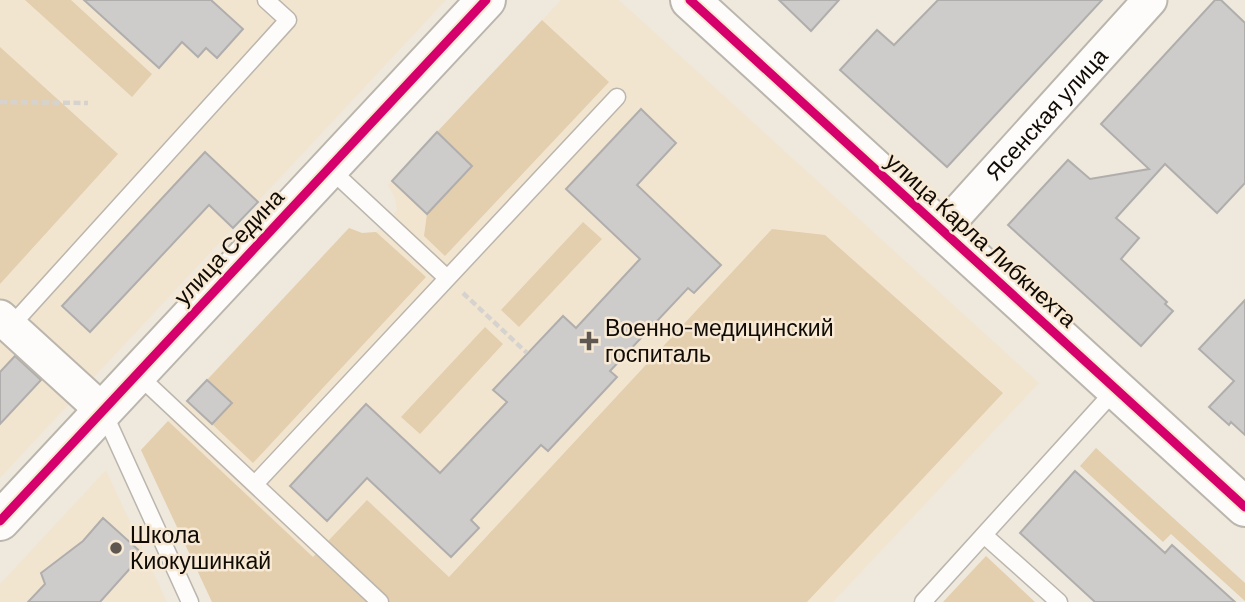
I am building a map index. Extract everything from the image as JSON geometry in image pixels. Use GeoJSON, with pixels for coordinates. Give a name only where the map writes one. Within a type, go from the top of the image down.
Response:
{"type":"FeatureCollection","features":[{"type":"Feature","properties":{"kind":"street","name":"улица Седина"},"geometry":{"type":"LineString","coordinates":[[0,521],[486,0]]}},
{"type":"Feature","properties":{"kind":"street","name":"улица Карла Либкнехта"},"geometry":{"type":"LineString","coordinates":[[690,0],[1245,508]]}},
{"type":"Feature","properties":{"kind":"street","name":"Ясенская улица"},"geometry":{"type":"LineString","coordinates":[[942,230],[1150,0]]}},
{"type":"Feature","properties":{"kind":"street"},"geometry":{"type":"LineString","coordinates":[[5,322],[103,411]]}},
{"type":"Feature","properties":{"kind":"lane"},"geometry":{"type":"LineString","coordinates":[[5,322],[288,20],[265,0]]}},
{"type":"Feature","properties":{"kind":"lane"},"geometry":{"type":"LineString","coordinates":[[255,484],[617,97]]}},
{"type":"Feature","properties":{"kind":"lane"},"geometry":{"type":"LineString","coordinates":[[330,167],[447,278]]}},
{"type":"Feature","properties":{"kind":"lane"},"geometry":{"type":"LineString","coordinates":[[137,374],[380,602]]}},
{"type":"Feature","properties":{"kind":"lane"},"geometry":{"type":"LineString","coordinates":[[923,602],[1116,389]]}},
{"type":"Feature","properties":{"kind":"lane"},"geometry":{"type":"LineString","coordinates":[[103,411],[190,602]]}},
{"type":"Feature","properties":{"kind":"lane"},"geometry":{"type":"LineString","coordinates":[[984,535],[1059,602]]}},
{"type":"Feature","properties":{"kind":"path"},"geometry":{"type":"LineString","coordinates":[[0,102],[88,103]]}},
{"type":"Feature","properties":{"kind":"path"},"geometry":{"type":"LineString","coordinates":[[447,278],[527,354]]}},
{"type":"Feature","properties":{"kind":"shaded area"},"geometry":{"type":"Polygon","coordinates":[[[0,0],[446,0],[0,478],[0,0]]]}},
{"type":"Feature","properties":{"kind":"shaded area"},"geometry":{"type":"Polygon","coordinates":[[[25,0],[71,0],[152,74],[132,97],[25,0]]]}},
{"type":"Feature","properties":{"kind":"shaded area"},"geometry":{"type":"Polygon","coordinates":[[[561,0],[619,0],[1039,383],[833,602],[212,602],[141,450],[349,228],[363,233],[376,232],[397,210],[395,198],[388,185],[561,0]]]}},
{"type":"Feature","properties":{"kind":"shaded area"},"geometry":{"type":"Polygon","coordinates":[[[542,20],[609,82],[445,256],[424,236],[427,214],[472,166],[437,132],[542,20]]]}},
{"type":"Feature","properties":{"kind":"shaded area"},"geometry":{"type":"Polygon","coordinates":[[[0,47],[118,154],[0,284],[0,47]]]}},
{"type":"Feature","properties":{"kind":"shaded area"},"geometry":{"type":"Polygon","coordinates":[[[583,222],[602,239],[519,327],[501,310],[583,222]]]}},
{"type":"Feature","properties":{"kind":"shaded area"},"geometry":{"type":"Polygon","coordinates":[[[349,228],[362,233],[376,232],[426,277],[253,463],[212,424],[231,403],[207,380],[349,228]]]}},
{"type":"Feature","properties":{"kind":"shaded area"},"geometry":{"type":"Polygon","coordinates":[[[772,229],[825,235],[1003,393],[807,602],[212,602],[141,450],[168,421],[313,557],[367,500],[449,577],[772,229]]]}},
{"type":"Feature","properties":{"kind":"shaded area"},"geometry":{"type":"Polygon","coordinates":[[[485,327],[503,344],[420,434],[401,417],[485,327]]]}},
{"type":"Feature","properties":{"kind":"shaded area"},"geometry":{"type":"Polygon","coordinates":[[[1096,448],[1245,583],[1245,601],[1171,534],[1163,542],[1080,466],[1096,448]]]}},
{"type":"Feature","properties":{"kind":"shaded area"},"geometry":{"type":"Polygon","coordinates":[[[106,470],[167,602],[0,602],[0,584],[106,470]]]}},
{"type":"Feature","properties":{"kind":"shaded area"},"geometry":{"type":"Polygon","coordinates":[[[986,556],[1035,602],[943,602],[986,556]]]}},
{"type":"Feature","properties":{"kind":"building"},"geometry":{"type":"Polygon","coordinates":[[[84,0],[211,0],[243,29],[217,58],[206,48],[198,57],[182,42],[159,68],[84,0]]]}},
{"type":"Feature","properties":{"kind":"building"},"geometry":{"type":"Polygon","coordinates":[[[779,0],[839,0],[811,31],[779,0]]]}},
{"type":"Feature","properties":{"kind":"building"},"geometry":{"type":"Polygon","coordinates":[[[938,0],[1102,0],[947,167],[840,70],[877,30],[894,45],[938,0]]]}},
{"type":"Feature","properties":{"kind":"building"},"geometry":{"type":"Polygon","coordinates":[[[1215,0],[1221,0],[1245,23],[1245,183],[1217,213],[1165,164],[1116,218],[1139,238],[1121,259],[1167,302],[1165,304],[1173,311],[1141,346],[1008,225],[1068,160],[1090,179],[1149,169],[1101,124],[1215,0]]]}},
{"type":"Feature","properties":{"kind":"building","name":"Военно-медицинский госпиталь"},"geometry":{"type":"Polygon","coordinates":[[[641,109],[676,143],[637,185],[721,265],[694,293],[688,288],[610,371],[617,377],[548,451],[541,445],[471,520],[479,528],[451,557],[367,478],[327,521],[290,486],[366,404],[440,473],[507,402],[493,390],[563,316],[576,328],[640,259],[566,189],[641,109]]]}},
{"type":"Feature","properties":{"kind":"building"},"geometry":{"type":"Polygon","coordinates":[[[437,132],[472,166],[427,214],[392,181],[437,132]]]}},
{"type":"Feature","properties":{"kind":"building"},"geometry":{"type":"Polygon","coordinates":[[[205,152],[258,202],[233,228],[209,205],[90,332],[62,306],[205,152]]]}},
{"type":"Feature","properties":{"kind":"building"},"geometry":{"type":"Polygon","coordinates":[[[1245,300],[1245,435],[1209,407],[1234,381],[1199,349],[1245,300]]]}},
{"type":"Feature","properties":{"kind":"building"},"geometry":{"type":"Polygon","coordinates":[[[15,356],[41,380],[0,424],[0,372],[15,356]]]}},
{"type":"Feature","properties":{"kind":"building"},"geometry":{"type":"Polygon","coordinates":[[[207,380],[232,403],[212,424],[187,401],[207,380]]]}},
{"type":"Feature","properties":{"kind":"building"},"geometry":{"type":"Polygon","coordinates":[[[1075,471],[1165,553],[1172,545],[1235,602],[1095,602],[1020,533],[1075,471]]]}},
{"type":"Feature","properties":{"kind":"building"},"geometry":{"type":"Polygon","coordinates":[[[103,518],[143,554],[100,602],[28,602],[45,584],[41,573],[83,541],[103,518]]]}},
{"type":"Feature","properties":{"kind":"cycle path"},"geometry":{"type":"LineString","coordinates":[[0,521],[486,0]]}},
{"type":"Feature","properties":{"kind":"cycle path"},"geometry":{"type":"LineString","coordinates":[[690,0],[1245,507]]}},
{"type":"Feature","properties":{"kind":"place","name":"Военно-медицинский госпиталь"},"geometry":{"type":"Point","coordinates":[589,341]}},
{"type":"Feature","properties":{"kind":"place","name":"Школа Киокушинкай"},"geometry":{"type":"Point","coordinates":[116,548]}}]}
